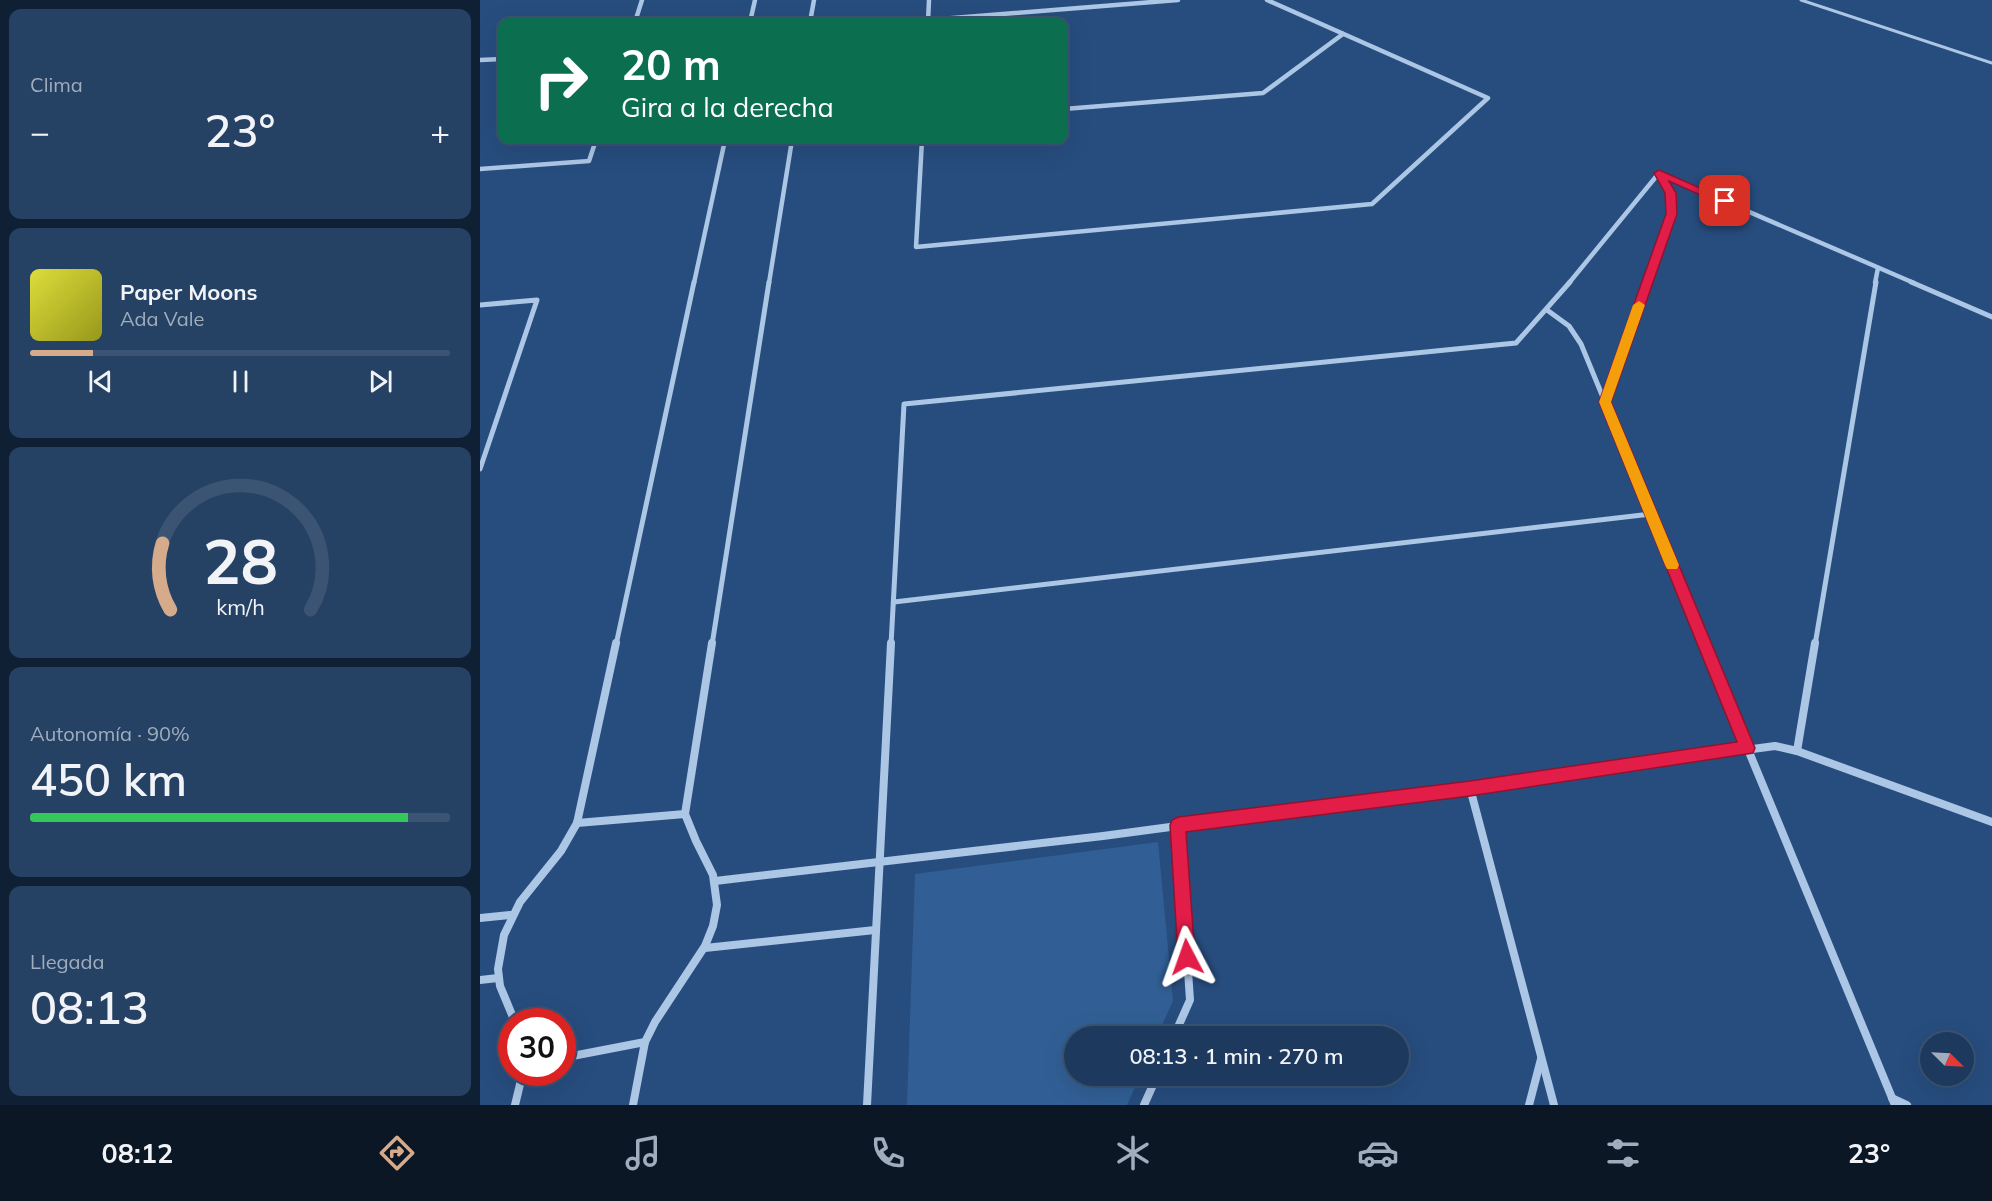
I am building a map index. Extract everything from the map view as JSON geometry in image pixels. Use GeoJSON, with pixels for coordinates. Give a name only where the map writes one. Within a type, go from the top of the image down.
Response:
{"type":"FeatureCollection","features":[{"type":"Feature","properties":{"kind":"street"},"geometry":{"type":"LineString","coordinates":[[636,18],[642,0]]}},
{"type":"Feature","properties":{"kind":"street"},"geometry":{"type":"LineString","coordinates":[[751,18],[755,0]]}},
{"type":"Feature","properties":{"kind":"street"},"geometry":{"type":"LineString","coordinates":[[811,18],[814,0]]}},
{"type":"Feature","properties":{"kind":"street"},"geometry":{"type":"LineString","coordinates":[[928,18],[929,0]]}},
{"type":"Feature","properties":{"kind":"street"},"geometry":{"type":"LineString","coordinates":[[964,18],[1178,0]]}},
{"type":"Feature","properties":{"kind":"street"},"geometry":{"type":"LineString","coordinates":[[922,144],[916,247],[1372,204],[1488,98],[1267,0]]}},
{"type":"Feature","properties":{"kind":"street"},"geometry":{"type":"LineString","coordinates":[[1068,109],[1263,93],[1343,34]]}},
{"type":"Feature","properties":{"kind":"street"},"geometry":{"type":"LineString","coordinates":[[480,60],[498,59]]}},
{"type":"Feature","properties":{"kind":"street"},"geometry":{"type":"LineString","coordinates":[[480,169],[589,161],[595,144]]}},
{"type":"Feature","properties":{"kind":"street"},"geometry":{"type":"LineString","coordinates":[[506,1008],[498,978],[499,947],[510,915],[531,885],[560,852],[577,823],[724,144]]}},
{"type":"Feature","properties":{"kind":"street"},"geometry":{"type":"LineString","coordinates":[[633,1105],[645,1042],[662,1010],[705,948],[716,913],[715,881],[685,814],[791,144]]}},
{"type":"Feature","properties":{"kind":"street"},"geometry":{"type":"LineString","coordinates":[[1659,173],[1992,317]]}},
{"type":"Feature","properties":{"kind":"street"},"geometry":{"type":"LineString","coordinates":[[867,1105],[904,404],[1516,343],[1547,310],[1659,173]]}},
{"type":"Feature","properties":{"kind":"street"},"geometry":{"type":"LineString","coordinates":[[1605,402],[1671,214],[1671,193],[1659,173]]}},
{"type":"Feature","properties":{"kind":"street"},"geometry":{"type":"LineString","coordinates":[[1797,751],[1878,268]]}},
{"type":"Feature","properties":{"kind":"street"},"geometry":{"type":"LineString","coordinates":[[480,305],[537,300],[480,469]]}},
{"type":"Feature","properties":{"kind":"street"},"geometry":{"type":"LineString","coordinates":[[1547,310],[1569,326],[1581,344],[1893,1102],[1907,1105]]}},
{"type":"Feature","properties":{"kind":"street"},"geometry":{"type":"LineString","coordinates":[[894,602],[1651,514]]}},
{"type":"Feature","properties":{"kind":"street"},"geometry":{"type":"LineString","coordinates":[[715,881],[879,863],[1470,788],[1747,748],[1775,746],[1797,751],[1992,822]]}},
{"type":"Feature","properties":{"kind":"street"},"geometry":{"type":"LineString","coordinates":[[1470,788],[1554,1105]]}},
{"type":"Feature","properties":{"kind":"street"},"geometry":{"type":"LineString","coordinates":[[577,823],[685,814]]}},
{"type":"Feature","properties":{"kind":"street"},"geometry":{"type":"LineString","coordinates":[[1178,825],[1190,1000],[1178,1026]]}},
{"type":"Feature","properties":{"kind":"street"},"geometry":{"type":"LineString","coordinates":[[480,918],[510,915]]}},
{"type":"Feature","properties":{"kind":"street"},"geometry":{"type":"LineString","coordinates":[[705,948],[875,930]]}},
{"type":"Feature","properties":{"kind":"street"},"geometry":{"type":"LineString","coordinates":[[480,981],[498,978]]}},
{"type":"Feature","properties":{"kind":"street"},"geometry":{"type":"LineString","coordinates":[[576,1055],[645,1042]]}},
{"type":"Feature","properties":{"kind":"street"},"geometry":{"type":"LineString","coordinates":[[1529,1105],[1541,1059]]}},
{"type":"Feature","properties":{"kind":"street"},"geometry":{"type":"LineString","coordinates":[[515,1105],[520,1086]]}},
{"type":"Feature","properties":{"kind":"street"},"geometry":{"type":"LineString","coordinates":[[1144,1105],[1153,1086]]}},
{"type":"Feature","properties":{"kind":"lane"},"geometry":{"type":"LineString","coordinates":[[1802,0],[1992,63]]}},
{"type":"Feature","properties":{"kind":"shaded area"},"geometry":{"type":"Polygon","coordinates":[[[1158,842],[1173,1001],[1162,1026],[1064,1026],[1064,1086],[1136,1086],[1127,1105],[907,1105],[915,874],[1158,842]]]}},
{"type":"Feature","properties":{"kind":"slow traffic"},"geometry":{"type":"LineString","coordinates":[[1639,305],[1605,402],[1672,565]]}},
{"type":"Feature","properties":{"kind":"route"},"geometry":{"type":"LineString","coordinates":[[1187,957],[1178,825],[1470,788],[1747,748],[1605,402],[1671,214],[1671,193],[1659,173],[1725,201]]}}]}
